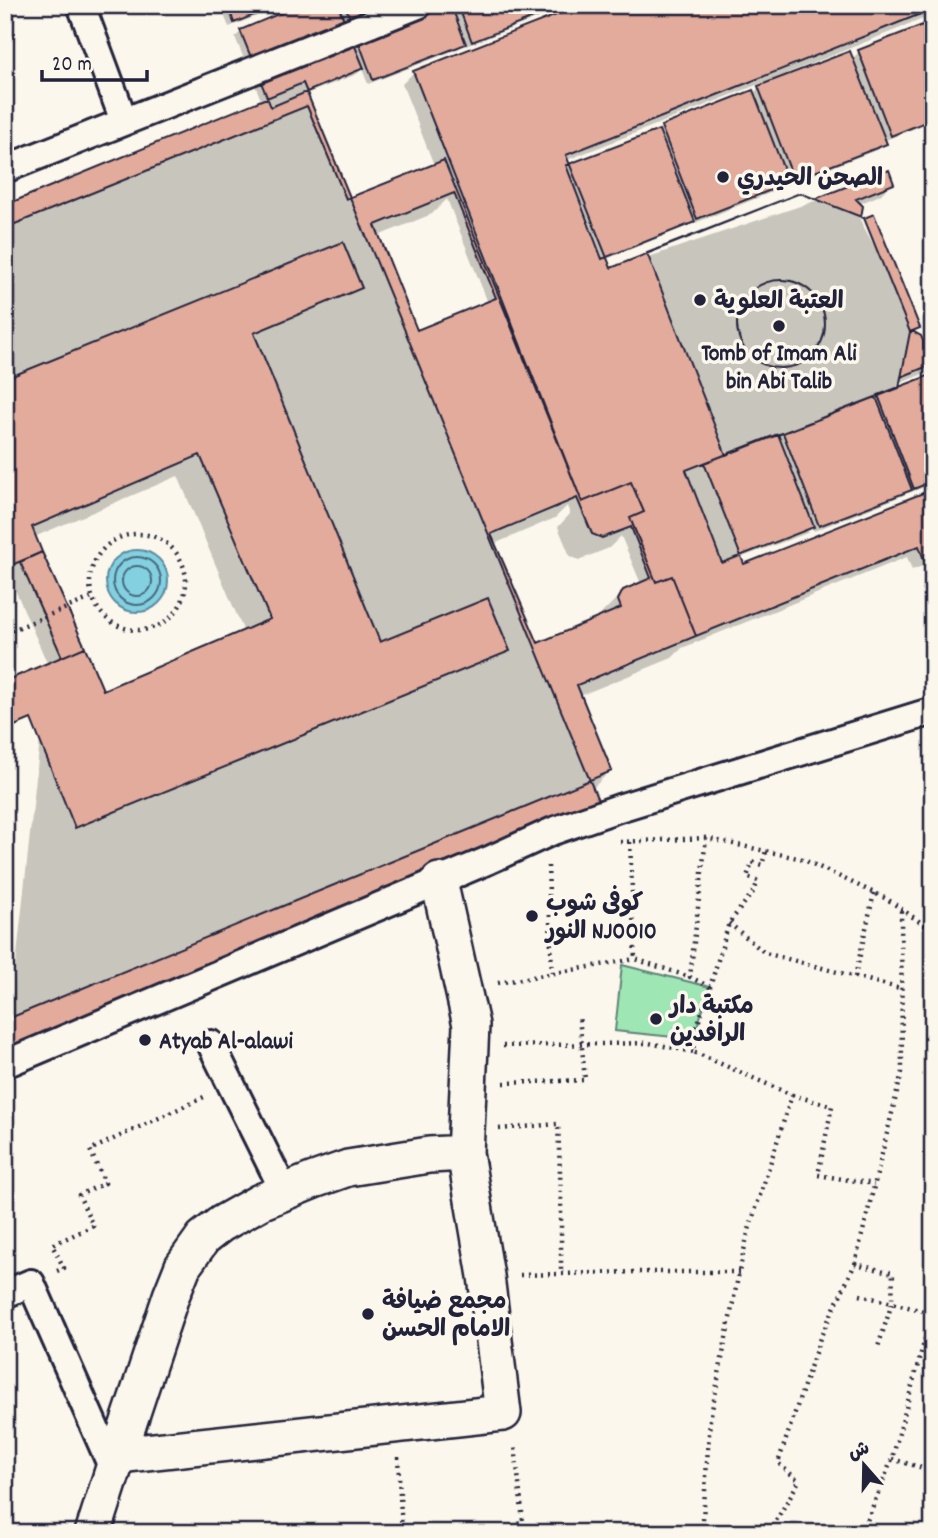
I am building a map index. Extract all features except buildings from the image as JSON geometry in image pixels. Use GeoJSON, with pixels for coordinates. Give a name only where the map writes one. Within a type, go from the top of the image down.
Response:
{"type":"FeatureCollection","features":[{"type":"Feature","properties":{"kind":"street"},"geometry":{"type":"LineString","coordinates":[[81,5],[124,121]]}},
{"type":"Feature","properties":{"kind":"street"},"geometry":{"type":"LineString","coordinates":[[5,169],[418,5]]}},
{"type":"Feature","properties":{"kind":"street"},"geometry":{"type":"LineString","coordinates":[[5,1064],[554,831],[619,808],[933,711]]}},
{"type":"Feature","properties":{"kind":"street"},"geometry":{"type":"LineString","coordinates":[[116,1462],[503,1413],[486,1276],[465,1142],[471,1024],[439,881]]}},
{"type":"Feature","properties":{"kind":"street"},"geometry":{"type":"LineString","coordinates":[[211,1044],[284,1191]]}},
{"type":"Feature","properties":{"kind":"street"},"geometry":{"type":"LineString","coordinates":[[93,1533],[171,1296],[183,1266],[203,1238],[220,1224],[284,1191],[348,1168],[429,1154],[465,1142]]}},
{"type":"Feature","properties":{"kind":"street"},"geometry":{"type":"LineString","coordinates":[[5,1294],[31,1283],[116,1462]]}},
{"type":"Feature","properties":{"kind":"path"},"geometry":{"type":"LineString","coordinates":[[135,534],[151,536],[165,542],[177,552],[184,565],[187,580],[185,596],[168,620],[155,628],[138,631],[121,628],[107,620],[91,598],[90,575],[96,559],[106,546],[121,537],[135,534]]}},
{"type":"Feature","properties":{"kind":"path"},"geometry":{"type":"LineString","coordinates":[[5,633],[91,598]]}},
{"type":"Feature","properties":{"kind":"path"},"geometry":{"type":"LineString","coordinates":[[690,977],[706,838],[802,859],[887,899],[933,931]]}},
{"type":"Feature","properties":{"kind":"path"},"geometry":{"type":"LineString","coordinates":[[630,842],[635,959]]}},
{"type":"Feature","properties":{"kind":"path"},"geometry":{"type":"LineString","coordinates":[[694,1052],[693,1039],[729,923],[754,891],[758,881],[747,877],[752,862],[762,865],[766,851]]}},
{"type":"Feature","properties":{"kind":"path"},"geometry":{"type":"LineString","coordinates":[[548,865],[552,974]]}},
{"type":"Feature","properties":{"kind":"path"},"geometry":{"type":"LineString","coordinates":[[855,977],[874,893]]}},
{"type":"Feature","properties":{"kind":"path"},"geometry":{"type":"LineString","coordinates":[[769,1533],[799,1481],[778,1463],[820,1338],[855,1264],[902,1072],[901,909]]}},
{"type":"Feature","properties":{"kind":"path"},"geometry":{"type":"LineString","coordinates":[[729,923],[765,953],[902,989]]}},
{"type":"Feature","properties":{"kind":"path"},"geometry":{"type":"LineString","coordinates":[[463,989],[635,959],[690,977],[710,987]]}},
{"type":"Feature","properties":{"kind":"path"},"geometry":{"type":"LineString","coordinates":[[468,1084],[585,1080],[579,1016]]}},
{"type":"Feature","properties":{"kind":"path"},"geometry":{"type":"LineString","coordinates":[[470,1046],[649,1043],[694,1052],[792,1095],[832,1106],[818,1175],[874,1184]]}},
{"type":"Feature","properties":{"kind":"path"},"geometry":{"type":"LineString","coordinates":[[31,1283],[64,1268],[52,1245],[93,1226],[79,1195],[105,1183],[90,1150],[231,1085]]}},
{"type":"Feature","properties":{"kind":"path"},"geometry":{"type":"LineString","coordinates":[[702,1533],[710,1420],[739,1272],[748,1233],[792,1095]]}},
{"type":"Feature","properties":{"kind":"path"},"geometry":{"type":"LineString","coordinates":[[465,1142],[558,1124],[561,1274]]}},
{"type":"Feature","properties":{"kind":"path"},"geometry":{"type":"LineString","coordinates":[[862,1533],[892,1459],[931,1322],[933,1252]]}},
{"type":"Feature","properties":{"kind":"path"},"geometry":{"type":"LineString","coordinates":[[855,1264],[893,1273],[892,1303],[878,1347]]}},
{"type":"Feature","properties":{"kind":"path"},"geometry":{"type":"LineString","coordinates":[[486,1276],[739,1272]]}},
{"type":"Feature","properties":{"kind":"path"},"geometry":{"type":"LineString","coordinates":[[860,1295],[932,1313]]}},
{"type":"Feature","properties":{"kind":"path"},"geometry":{"type":"LineString","coordinates":[[503,1413],[504,1448],[516,1446],[523,1522],[511,1527],[511,1533]]}},
{"type":"Feature","properties":{"kind":"path"},"geometry":{"type":"LineString","coordinates":[[396,1425],[402,1533]]}},
{"type":"Feature","properties":{"kind":"path"},"geometry":{"type":"LineString","coordinates":[[892,1459],[933,1471]]}},
{"type":"Feature","properties":{"kind":"green space"},"geometry":{"type":"Polygon","coordinates":[[[622,965],[710,987],[693,1039],[615,1031],[622,965]]]}},
{"type":"Feature","properties":{"kind":"water"},"geometry":{"type":"Polygon","coordinates":[[[137,550],[149,552],[159,559],[166,569],[166,593],[159,603],[149,610],[137,612],[125,610],[115,603],[108,593],[106,581],[108,569],[115,559],[125,552],[137,550]]]}},
{"type":"Feature","properties":{"kind":"place","name":"الصحن الحيدري"},"geometry":{"type":"Point","coordinates":[723,177]}},
{"type":"Feature","properties":{"kind":"place","name":"العتبة العلوية"},"geometry":{"type":"Point","coordinates":[700,300]}},
{"type":"Feature","properties":{"kind":"place","name":"Tomb of Imam Ali bin Abi Talib"},"geometry":{"type":"Point","coordinates":[779,326]}},
{"type":"Feature","properties":{"kind":"place","name":"کوفی شوب النور NJ0010"},"geometry":{"type":"Point","coordinates":[532,916]}},
{"type":"Feature","properties":{"kind":"place","name":"مكتبة دار الرافدين"},"geometry":{"type":"Point","coordinates":[656,1019]}},
{"type":"Feature","properties":{"kind":"place","name":"Atyab Al-alawi"},"geometry":{"type":"Point","coordinates":[145,1040]}},
{"type":"Feature","properties":{"kind":"place","name":"مجمع ضيافة الامام الحسن"},"geometry":{"type":"Point","coordinates":[368,1314]}}]}
